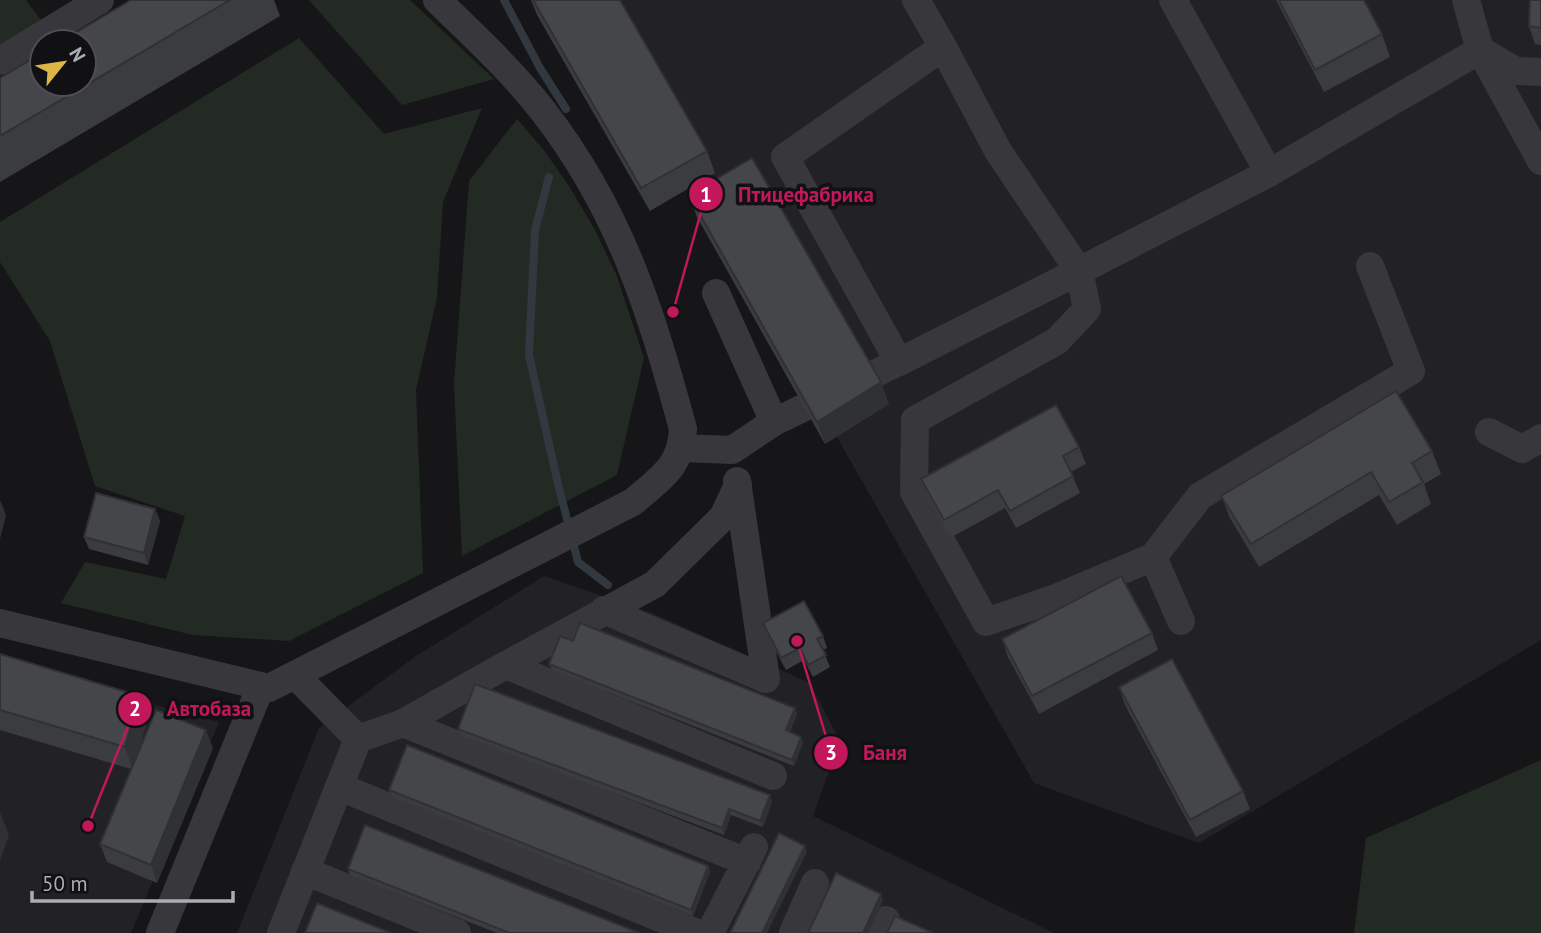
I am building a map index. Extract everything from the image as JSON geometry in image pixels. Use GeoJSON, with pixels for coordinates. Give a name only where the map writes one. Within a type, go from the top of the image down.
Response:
{"type":"FeatureCollection","features":[{"type":"Feature","properties":{"kind":"street"},"geometry":{"type":"LineString","coordinates":[[0,61],[100,0]]}},
{"type":"Feature","properties":{"kind":"street"},"geometry":{"type":"LineString","coordinates":[[0,623],[265,687],[295,675],[633,502],[673,466],[682,448],[683,429],[648,308],[631,261],[606,209],[575,155],[543,111],[513,76],[437,0]]}},
{"type":"Feature","properties":{"kind":"street"},"geometry":{"type":"LineString","coordinates":[[916,0],[998,151],[1079,271],[1087,309],[1058,341],[915,420],[914,492],[986,622],[1056,598],[1153,557],[1200,496],[1411,371],[1370,266]]}},
{"type":"Feature","properties":{"kind":"street"},"geometry":{"type":"LineString","coordinates":[[1173,0],[1269,173]]}},
{"type":"Feature","properties":{"kind":"street"},"geometry":{"type":"LineString","coordinates":[[1466,0],[1480,50],[1541,161]]}},
{"type":"Feature","properties":{"kind":"street"},"geometry":{"type":"LineString","coordinates":[[899,362],[785,157],[943,47]]}},
{"type":"Feature","properties":{"kind":"street"},"geometry":{"type":"LineString","coordinates":[[682,448],[732,450],[774,422],[899,362],[1269,173],[1480,50]]}},
{"type":"Feature","properties":{"kind":"street"},"geometry":{"type":"LineString","coordinates":[[1480,50],[1516,71],[1541,72]]}},
{"type":"Feature","properties":{"kind":"street"},"geometry":{"type":"LineString","coordinates":[[716,293],[774,422]]}},
{"type":"Feature","properties":{"kind":"street"},"geometry":{"type":"LineString","coordinates":[[1489,432],[1522,449],[1541,438]]}},
{"type":"Feature","properties":{"kind":"street"},"geometry":{"type":"LineString","coordinates":[[604,610],[766,679],[732,450]]}},
{"type":"Feature","properties":{"kind":"street"},"geometry":{"type":"LineString","coordinates":[[281,933],[358,739],[403,723],[655,584],[723,517],[738,485]]}},
{"type":"Feature","properties":{"kind":"street"},"geometry":{"type":"LineString","coordinates":[[1153,557],[1181,621]]}},
{"type":"Feature","properties":{"kind":"street"},"geometry":{"type":"LineString","coordinates":[[506,665],[773,776]]}},
{"type":"Feature","properties":{"kind":"street"},"geometry":{"type":"LineString","coordinates":[[295,675],[358,739]]}},
{"type":"Feature","properties":{"kind":"street"},"geometry":{"type":"LineString","coordinates":[[160,933],[265,687]]}},
{"type":"Feature","properties":{"kind":"street"},"geometry":{"type":"LineString","coordinates":[[403,723],[751,855],[710,933]]}},
{"type":"Feature","properties":{"kind":"street"},"geometry":{"type":"LineString","coordinates":[[340,787],[697,933]]}},
{"type":"Feature","properties":{"kind":"street"},"geometry":{"type":"LineString","coordinates":[[306,871],[457,933]]}},
{"type":"Feature","properties":{"kind":"street"},"geometry":{"type":"LineString","coordinates":[[793,933],[815,883]]}},
{"type":"Feature","properties":{"kind":"shaded area"},"geometry":{"type":"Polygon","coordinates":[[[0,0],[26,0],[41,20],[0,47],[0,0]]]}},
{"type":"Feature","properties":{"kind":"shaded area"},"geometry":{"type":"Polygon","coordinates":[[[309,0],[410,0],[494,79],[402,105],[309,0]]]}},
{"type":"Feature","properties":{"kind":"shaded area"},"geometry":{"type":"Polygon","coordinates":[[[588,0],[1541,0],[1541,640],[1199,843],[1034,783],[588,0]]]}},
{"type":"Feature","properties":{"kind":"shaded area"},"geometry":{"type":"Polygon","coordinates":[[[299,38],[384,134],[482,108],[443,202],[437,298],[416,390],[423,573],[289,641],[193,635],[61,603],[85,562],[166,579],[185,516],[95,486],[50,341],[0,262],[0,222],[299,38]]]}},
{"type":"Feature","properties":{"kind":"shaded area"},"geometry":{"type":"Polygon","coordinates":[[[517,119],[543,149],[569,186],[595,230],[616,274],[644,358],[617,475],[462,556],[454,384],[469,181],[517,119]]]}},
{"type":"Feature","properties":{"kind":"shaded area"},"geometry":{"type":"Polygon","coordinates":[[[544,576],[652,613],[810,683],[840,741],[813,816],[1054,933],[237,933],[319,728],[416,656],[544,576]]]}},
{"type":"Feature","properties":{"kind":"shaded area"},"geometry":{"type":"Polygon","coordinates":[[[0,664],[219,722],[131,933],[0,933],[0,664]]]}},
{"type":"Feature","properties":{"kind":"shaded area"},"geometry":{"type":"Polygon","coordinates":[[[1541,760],[1541,933],[1354,933],[1366,838],[1541,760]]]}},
{"type":"Feature","properties":{"kind":"building"},"geometry":{"type":"Polygon","coordinates":[[[131,0],[230,0],[98,78],[98,28],[84,28],[131,0]]]}},
{"type":"Feature","properties":{"kind":"building"},"geometry":{"type":"Polygon","coordinates":[[[533,0],[620,0],[707,151],[641,188],[533,0]]]}},
{"type":"Feature","properties":{"kind":"building"},"geometry":{"type":"Polygon","coordinates":[[[1279,0],[1364,0],[1382,34],[1315,70],[1279,0]]]}},
{"type":"Feature","properties":{"kind":"building"},"geometry":{"type":"Polygon","coordinates":[[[1530,0],[1541,0],[1541,28],[1529,26],[1530,0]]]}},
{"type":"Feature","properties":{"kind":"building"},"geometry":{"type":"Polygon","coordinates":[[[28,61],[28,98],[64,98],[0,136],[0,78],[28,61]]]}},
{"type":"Feature","properties":{"kind":"building"},"geometry":{"type":"Polygon","coordinates":[[[752,158],[881,382],[817,422],[689,195],[752,158]]]}},
{"type":"Feature","properties":{"kind":"building"},"geometry":{"type":"Polygon","coordinates":[[[1396,391],[1432,451],[1412,463],[1423,482],[1389,502],[1371,472],[1251,544],[1221,496],[1396,391]]]}},
{"type":"Feature","properties":{"kind":"building"},"geometry":{"type":"Polygon","coordinates":[[[1056,405],[1079,447],[1063,456],[1073,476],[1010,511],[998,490],[944,520],[921,479],[1056,405]]]}},
{"type":"Feature","properties":{"kind":"building"},"geometry":{"type":"Polygon","coordinates":[[[96,493],[155,509],[144,553],[84,537],[96,493]]]}},
{"type":"Feature","properties":{"kind":"building"},"geometry":{"type":"Polygon","coordinates":[[[1121,576],[1152,633],[1032,696],[1002,639],[1121,576]]]}},
{"type":"Feature","properties":{"kind":"building"},"geometry":{"type":"Polygon","coordinates":[[[804,601],[823,636],[817,639],[826,655],[808,665],[800,648],[781,658],[763,623],[804,601]]]}},
{"type":"Feature","properties":{"kind":"building"},"geometry":{"type":"Polygon","coordinates":[[[580,623],[795,708],[786,730],[801,737],[792,760],[549,664],[560,636],[573,641],[580,623]]]}},
{"type":"Feature","properties":{"kind":"building"},"geometry":{"type":"Polygon","coordinates":[[[0,654],[140,696],[125,747],[0,710],[0,654]]]}},
{"type":"Feature","properties":{"kind":"building"},"geometry":{"type":"Polygon","coordinates":[[[1172,659],[1243,791],[1190,820],[1119,687],[1172,659]]]}},
{"type":"Feature","properties":{"kind":"building"},"geometry":{"type":"Polygon","coordinates":[[[475,684],[770,795],[760,821],[729,809],[722,828],[458,729],[475,684]]]}},
{"type":"Feature","properties":{"kind":"building"},"geometry":{"type":"Polygon","coordinates":[[[156,710],[206,730],[151,865],[100,844],[156,710]]]}},
{"type":"Feature","properties":{"kind":"building"},"geometry":{"type":"Polygon","coordinates":[[[407,745],[708,866],[691,910],[389,790],[407,745]]]}},
{"type":"Feature","properties":{"kind":"building"},"geometry":{"type":"Polygon","coordinates":[[[365,825],[640,933],[510,933],[348,869],[365,825]]]}},
{"type":"Feature","properties":{"kind":"building"},"geometry":{"type":"Polygon","coordinates":[[[779,833],[805,846],[762,933],[730,933],[779,833]]]}},
{"type":"Feature","properties":{"kind":"building"},"geometry":{"type":"Polygon","coordinates":[[[836,873],[881,894],[863,933],[808,933],[836,873]]]}},
{"type":"Feature","properties":{"kind":"building"},"geometry":{"type":"Polygon","coordinates":[[[317,903],[391,933],[305,933],[317,903]]]}},
{"type":"Feature","properties":{"kind":"building"},"geometry":{"type":"Polygon","coordinates":[[[895,916],[933,933],[887,933],[895,916]]]}},
{"type":"Feature","properties":{"kind":"waterway"},"geometry":{"type":"LineString","coordinates":[[504,0],[540,68],[566,109]]}},
{"type":"Feature","properties":{"kind":"waterway"},"geometry":{"type":"LineString","coordinates":[[549,177],[535,230],[529,355],[578,562],[608,585]]}},
{"type":"Feature","properties":{"kind":"place","name":"Птицефабрика"},"geometry":{"type":"Point","coordinates":[673,312]}},
{"type":"Feature","properties":{"kind":"place","name":"Баня"},"geometry":{"type":"Point","coordinates":[797,641]}},
{"type":"Feature","properties":{"kind":"place","name":"Автобаза"},"geometry":{"type":"Point","coordinates":[88,826]}}]}
